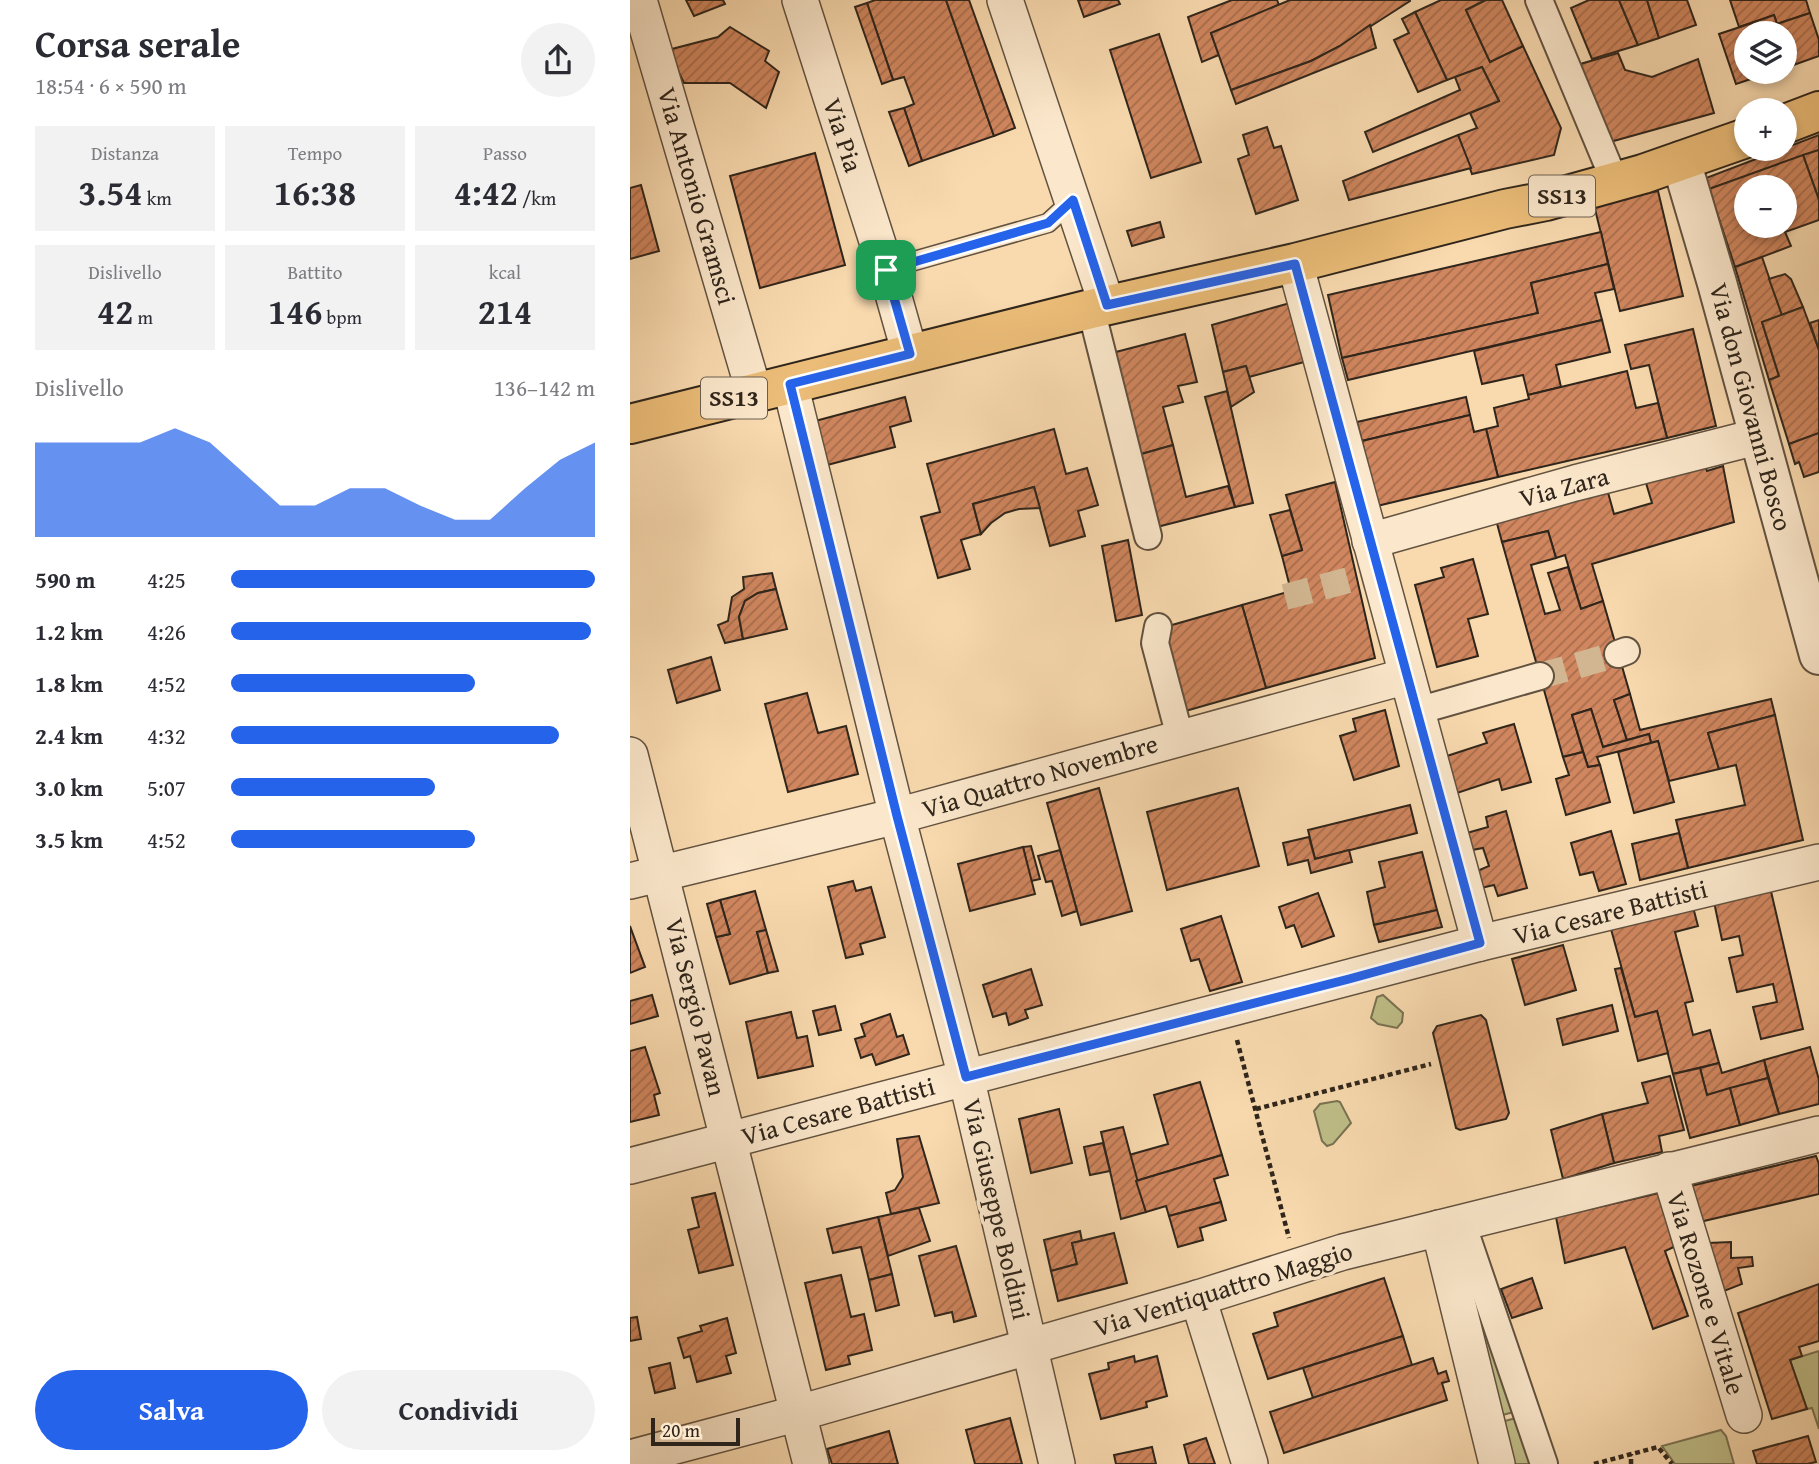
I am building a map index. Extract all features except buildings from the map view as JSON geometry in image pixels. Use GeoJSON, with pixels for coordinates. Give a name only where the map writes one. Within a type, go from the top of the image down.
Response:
{"type":"FeatureCollection","features":[{"type":"Feature","properties":{"kind":"main road"},"geometry":{"type":"LineString","coordinates":[[1797,119],[1819,111]]}},
{"type":"Feature","properties":{"kind":"main road","name":"SS13"},"geometry":{"type":"LineString","coordinates":[[630,424],[1099,307],[1295,264],[1615,182],[1734,142]]}},
{"type":"Feature","properties":{"kind":"street","name":"Via Antonio Gramsci"},"geometry":{"type":"LineString","coordinates":[[639,0],[772,388]]}},
{"type":"Feature","properties":{"kind":"street","name":"Via Pia"},"geometry":{"type":"LineString","coordinates":[[800,0],[910,354]]}},
{"type":"Feature","properties":{"kind":"street"},"geometry":{"type":"LineString","coordinates":[[1005,0],[1073,200],[1149,536]]}},
{"type":"Feature","properties":{"kind":"street"},"geometry":{"type":"LineString","coordinates":[[1539,0],[1615,182]]}},
{"type":"Feature","properties":{"kind":"street","name":"Via don Giovanni Bosco"},"geometry":{"type":"LineString","coordinates":[[1681,161],[1819,655]]}},
{"type":"Feature","properties":{"kind":"street"},"geometry":{"type":"LineString","coordinates":[[1295,264],[1480,943]]}},
{"type":"Feature","properties":{"kind":"street","name":"Via Giuseppe Boldini"},"geometry":{"type":"LineString","coordinates":[[772,388],[897,816],[966,1077],[1057,1464]]}},
{"type":"Feature","properties":{"kind":"street","name":"Via Zara"},"geometry":{"type":"LineString","coordinates":[[1370,541],[1575,483],[1760,436]]}},
{"type":"Feature","properties":{"kind":"street"},"geometry":{"type":"LineString","coordinates":[[1158,627],[1155,643],[1180,737]]}},
{"type":"Feature","properties":{"kind":"street","name":"Via Quattro Novembre"},"geometry":{"type":"LineString","coordinates":[[646,877],[897,816],[1407,676]]}},
{"type":"Feature","properties":{"kind":"street"},"geometry":{"type":"LineString","coordinates":[[1417,711],[1540,676]]}},
{"type":"Feature","properties":{"kind":"street","name":"Via Sergio Pavan"},"geometry":{"type":"LineString","coordinates":[[630,755],[646,877],[729,1140],[811,1464]]}},
{"type":"Feature","properties":{"kind":"street","name":"Via Cesare Battisti"},"geometry":{"type":"LineString","coordinates":[[630,1166],[1480,943],[1819,862]]}},
{"type":"Feature","properties":{"kind":"street","name":"Via Ventiquattro Maggio"},"geometry":{"type":"LineString","coordinates":[[630,1458],[799,1413],[1198,1298],[1333,1255],[1452,1230],[1670,1170],[1819,1133]]}},
{"type":"Feature","properties":{"kind":"street","name":"Via Rozone e Vitale"},"geometry":{"type":"LineString","coordinates":[[1670,1170],[1744,1415]]}},
{"type":"Feature","properties":{"kind":"street"},"geometry":{"type":"LineString","coordinates":[[1452,1230],[1486,1309],[1544,1464]]}},
{"type":"Feature","properties":{"kind":"street"},"geometry":{"type":"LineString","coordinates":[[1198,1298],[1251,1464]]}},
{"type":"Feature","properties":{"kind":"street"},"geometry":{"type":"LineString","coordinates":[[1486,1309],[1497,1464]]}},
{"type":"Feature","properties":{"kind":"lane"},"geometry":{"type":"LineString","coordinates":[[886,270],[1048,223],[1073,200]]}},
{"type":"Feature","properties":{"kind":"path"},"geometry":{"type":"LineString","coordinates":[[1237,1038],[1290,1241]]}},
{"type":"Feature","properties":{"kind":"path"},"geometry":{"type":"LineString","coordinates":[[1255,1110],[1431,1064]]}},
{"type":"Feature","properties":{"kind":"path"},"geometry":{"type":"LineString","coordinates":[[1594,1464],[1658,1447],[1672,1464]]}},
{"type":"Feature","properties":{"kind":"path"},"geometry":{"type":"LineString","coordinates":[[1631,1454],[1631,1464]]}},
{"type":"Feature","properties":{"kind":"shaded area"},"geometry":{"type":"Polygon","coordinates":[[[1383,995],[1403,1013],[1402,1022],[1397,1028],[1378,1024],[1371,1018],[1377,997],[1383,995]]]}},
{"type":"Feature","properties":{"kind":"shaded area"},"geometry":{"type":"Polygon","coordinates":[[[1337,1101],[1351,1123],[1333,1144],[1327,1146],[1322,1141],[1314,1111],[1320,1104],[1337,1101]]]}},
{"type":"Feature","properties":{"kind":"shaded area"},"geometry":{"type":"Polygon","coordinates":[[[1484,1318],[1517,1411],[1499,1416],[1476,1321],[1484,1318]]]}},
{"type":"Feature","properties":{"kind":"shaded area"},"geometry":{"type":"Polygon","coordinates":[[[1819,1351],[1819,1429],[1812,1408],[1807,1409],[1790,1360],[1819,1351]]]}},
{"type":"Feature","properties":{"kind":"shaded area"},"geometry":{"type":"Polygon","coordinates":[[[1520,1417],[1536,1464],[1512,1464],[1501,1422],[1520,1417]]]}},
{"type":"Feature","properties":{"kind":"shaded area"},"geometry":{"type":"Polygon","coordinates":[[[1721,1430],[1726,1436],[1734,1464],[1675,1464],[1662,1446],[1721,1430]]]}},
{"type":"Feature","properties":{"kind":"tunnel"},"geometry":{"type":"LineString","coordinates":[[1285,597],[1379,572]]}},
{"type":"Feature","properties":{"kind":"tunnel"},"geometry":{"type":"LineString","coordinates":[[1540,676],[1618,654]]}},
{"type":"Feature","properties":{"kind":"route"},"geometry":{"type":"LineString","coordinates":[[1073,200],[1107,305],[1295,264],[1480,943],[966,1077],[897,816],[790,384],[910,354],[886,270],[1048,223],[1073,200]]}}]}
